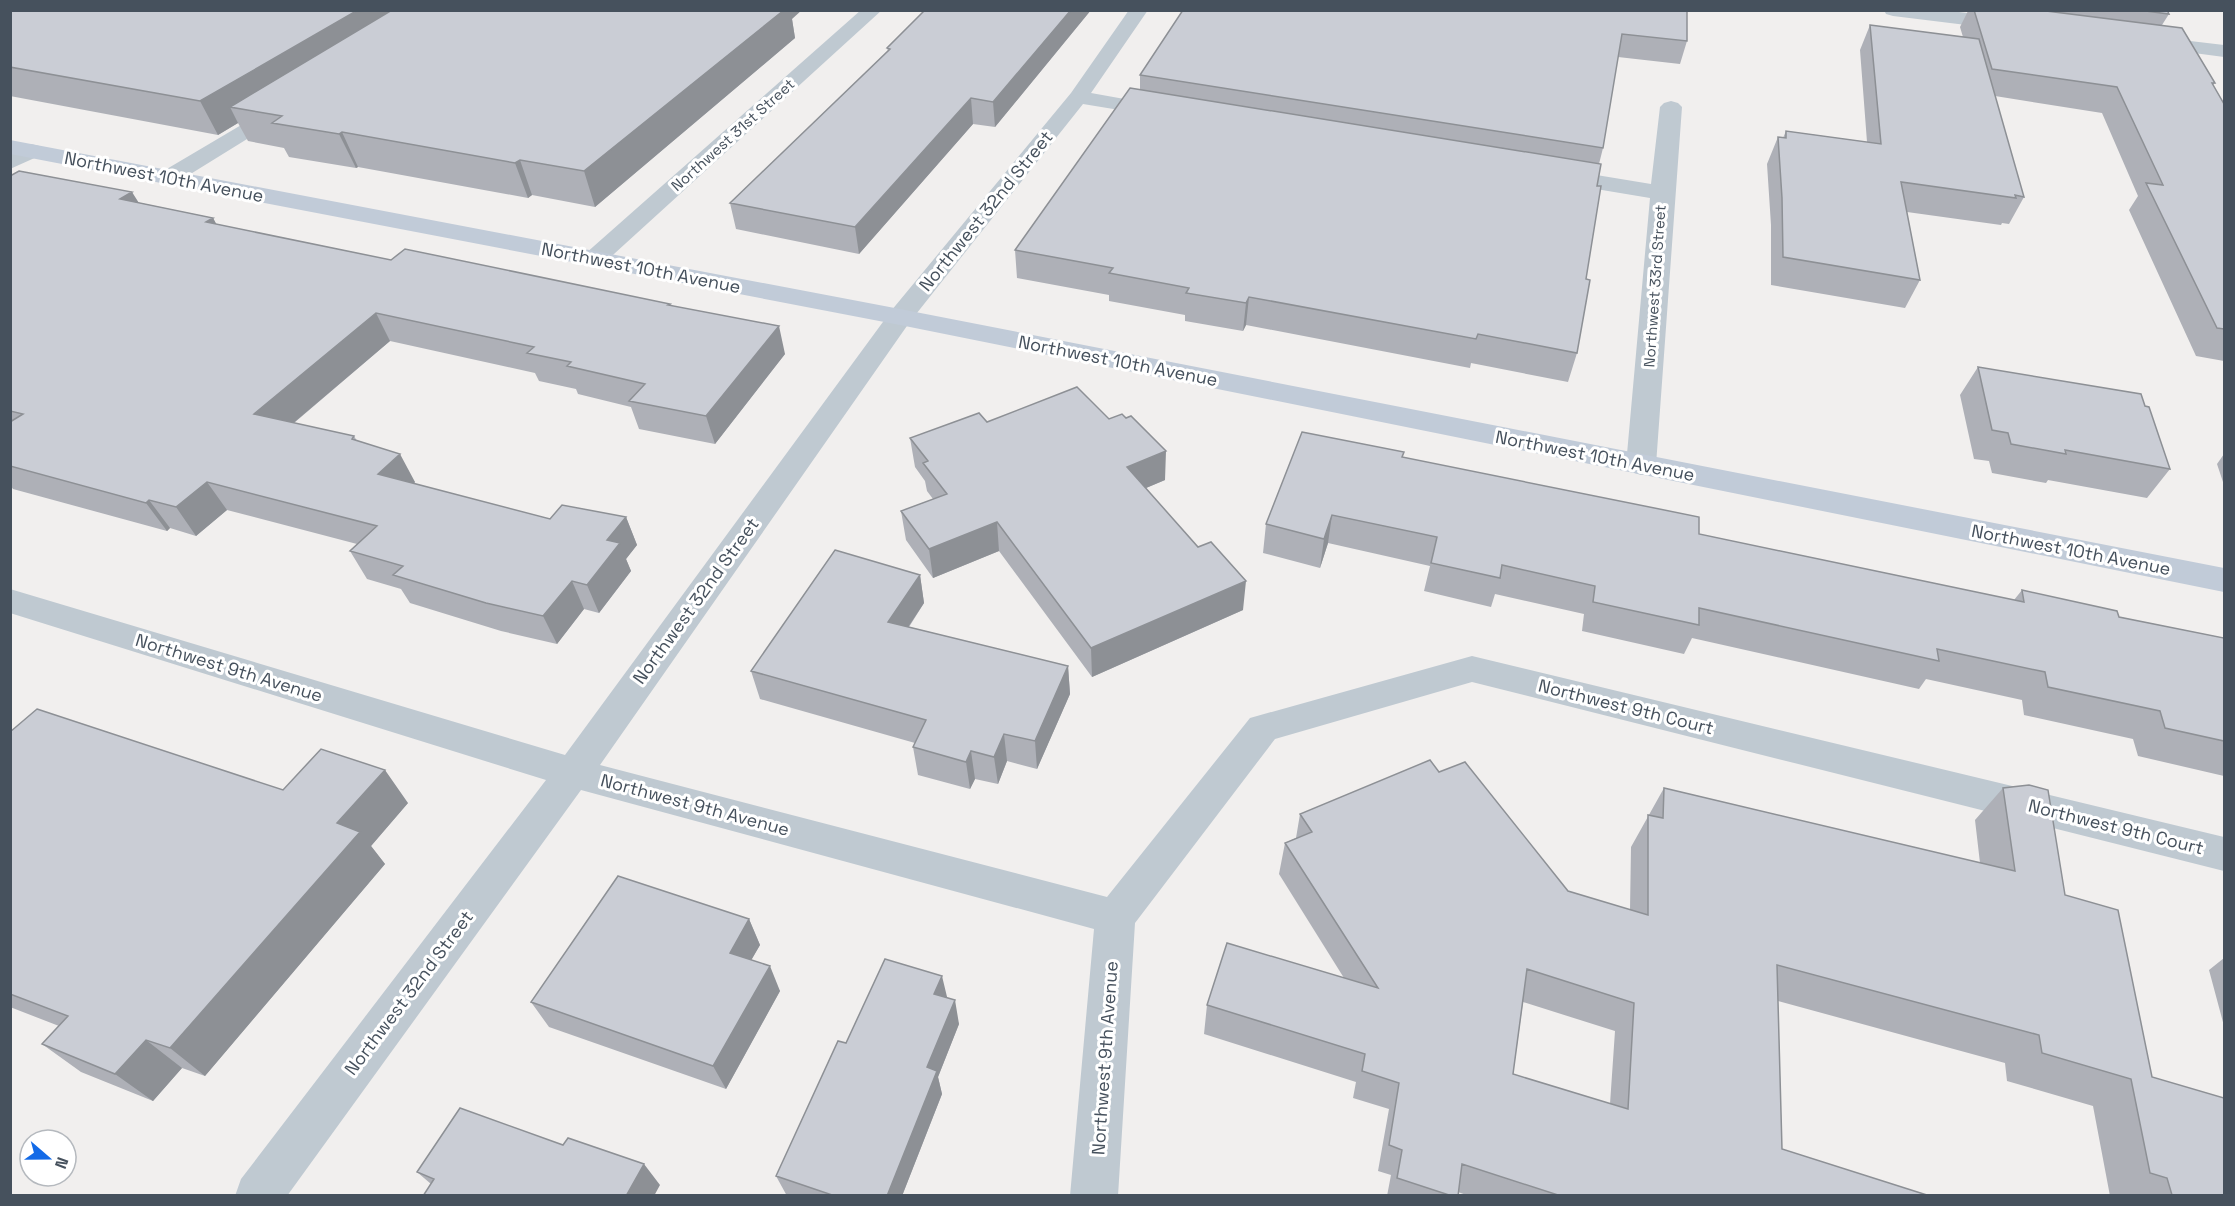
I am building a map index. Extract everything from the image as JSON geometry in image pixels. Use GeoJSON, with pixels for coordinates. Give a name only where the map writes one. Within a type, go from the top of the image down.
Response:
{"type":"FeatureCollection","features":[{"type":"Feature","properties":{"kind":"street","name":"Northwest 31st Street"},"geometry":{"type":"LineString","coordinates":[[594,259],[873,10]]}},
{"type":"Feature","properties":{"kind":"street","name":"Northwest 32nd Street"},"geometry":{"type":"LineString","coordinates":[[258,1196],[573,773],[900,317],[1078,97],[1139,10]]}},
{"type":"Feature","properties":{"kind":"street"},"geometry":{"type":"LineString","coordinates":[[1893,10],[2023,26]]}},
{"type":"Feature","properties":{"kind":"street"},"geometry":{"type":"LineString","coordinates":[[2130,39],[2224,51]]}},
{"type":"Feature","properties":{"kind":"street"},"geometry":{"type":"LineString","coordinates":[[1078,97],[1183,114]]}},
{"type":"Feature","properties":{"kind":"street"},"geometry":{"type":"LineString","coordinates":[[168,178],[301,98]]}},
{"type":"Feature","properties":{"kind":"street","name":"Northwest 33rd Street"},"geometry":{"type":"LineString","coordinates":[[1641,465],[1671,107]]}},
{"type":"Feature","properties":{"kind":"street","name":"Northwest 10th Avenue"},"geometry":{"type":"LineString","coordinates":[[17,153],[168,178],[900,317],[2224,580]]}},
{"type":"Feature","properties":{"kind":"street"},"geometry":{"type":"LineString","coordinates":[[1533,172],[1662,193]]}},
{"type":"Feature","properties":{"kind":"street","name":"Northwest 9th Avenue"},"geometry":{"type":"LineString","coordinates":[[10,601],[573,773],[1115,917],[1094,1196]]}},
{"type":"Feature","properties":{"kind":"street","name":"Northwest 9th Court"},"geometry":{"type":"LineString","coordinates":[[1115,917],[1263,728],[1472,669],[2224,854]]}},
{"type":"Feature","properties":{"kind":"building"},"geometry":{"type":"Polygon","coordinates":[[[10,10],[358,10],[200,101],[10,67],[10,10]]]}},
{"type":"Feature","properties":{"kind":"building"},"geometry":{"type":"Polygon","coordinates":[[[392,10],[784,10],[584,171],[520,160],[515,163],[342,132],[339,134],[272,123],[282,116],[230,107],[392,10]]]}},
{"type":"Feature","properties":{"kind":"building"},"geometry":{"type":"Polygon","coordinates":[[[925,10],[1071,10],[993,102],[971,98],[855,227],[730,203],[890,49],[887,48],[925,10]]]}},
{"type":"Feature","properties":{"kind":"building"},"geometry":{"type":"Polygon","coordinates":[[[1183,10],[1687,10],[1687,41],[1622,34],[1603,148],[1140,75],[1183,10]]]}},
{"type":"Feature","properties":{"kind":"building"},"geometry":{"type":"Polygon","coordinates":[[[1974,10],[2038,10],[2182,28],[2215,83],[2212,83],[2224,104],[2224,329],[2217,328],[2146,183],[2163,185],[2117,87],[1992,69],[1974,10]]]}},
{"type":"Feature","properties":{"kind":"building"},"geometry":{"type":"Polygon","coordinates":[[[2138,10],[2167,10],[2169,14],[2138,10]]]}},
{"type":"Feature","properties":{"kind":"building"},"geometry":{"type":"Polygon","coordinates":[[[1870,25],[1979,39],[2024,197],[2015,195],[2016,198],[1901,182],[1920,280],[1783,257],[1778,137],[1786,138],[1786,131],[1881,144],[1870,25]]]}},
{"type":"Feature","properties":{"kind":"building"},"geometry":{"type":"Polygon","coordinates":[[[1130,88],[1601,164],[1597,186],[1601,186],[1586,279],[1590,280],[1577,353],[1478,334],[1476,339],[1249,297],[1246,303],[1186,293],[1189,288],[1109,273],[1113,268],[1015,250],[1130,88]]]}},
{"type":"Feature","properties":{"kind":"building"},"geometry":{"type":"Polygon","coordinates":[[[19,171],[132,192],[120,199],[213,218],[206,222],[391,260],[405,249],[670,304],[668,305],[779,326],[706,416],[629,401],[645,384],[567,366],[571,362],[527,353],[534,347],[376,313],[254,414],[354,436],[352,439],[400,454],[378,474],[550,519],[562,505],[626,517],[607,540],[620,543],[587,585],[572,581],[543,616],[486,603],[393,575],[403,566],[350,551],[377,526],[207,482],[176,507],[149,500],[146,503],[10,466],[10,422],[23,414],[10,411],[10,176],[19,171]]]}},
{"type":"Feature","properties":{"kind":"building"},"geometry":{"type":"Polygon","coordinates":[[[1978,367],[2141,394],[2145,406],[2149,407],[2170,469],[2065,450],[2066,454],[2011,444],[2008,433],[1992,430],[1978,367]]]}},
{"type":"Feature","properties":{"kind":"building"},"geometry":{"type":"Polygon","coordinates":[[[1077,387],[1109,419],[1122,414],[1126,418],[1131,416],[1166,451],[1127,467],[1198,547],[1211,542],[1246,581],[1091,648],[997,522],[929,549],[901,511],[947,494],[923,463],[928,461],[910,438],[979,413],[987,422],[1077,387]]]}},
{"type":"Feature","properties":{"kind":"building"},"geometry":{"type":"Polygon","coordinates":[[[1302,432],[1404,452],[1402,457],[1699,517],[1699,534],[2024,602],[2022,590],[2117,611],[2119,617],[2224,638],[2224,741],[2165,728],[2160,711],[2048,687],[2045,672],[1937,649],[1939,661],[1699,608],[1699,625],[1593,602],[1595,586],[1502,565],[1500,578],[1431,563],[1437,537],[1332,515],[1324,539],[1266,524],[1302,432]]]}},
{"type":"Feature","properties":{"kind":"building"},"geometry":{"type":"Polygon","coordinates":[[[835,550],[920,575],[888,622],[1068,666],[1035,741],[1004,734],[994,757],[971,751],[966,762],[913,747],[926,720],[751,671],[835,550]]]}},
{"type":"Feature","properties":{"kind":"building"},"geometry":{"type":"Polygon","coordinates":[[[37,709],[283,790],[321,749],[385,770],[337,823],[360,832],[170,1048],[146,1040],[115,1074],[42,1044],[68,1016],[10,994],[10,732],[37,709]]]}},
{"type":"Feature","properties":{"kind":"building"},"geometry":{"type":"Polygon","coordinates":[[[1430,760],[1439,772],[1465,762],[1568,891],[1648,915],[1648,815],[1663,818],[1664,788],[2015,871],[2003,788],[2029,785],[2048,790],[2065,895],[2118,910],[2152,1077],[2224,1098],[2224,1196],[2172,1195],[2167,1178],[2150,1173],[2131,1079],[2042,1053],[2039,1035],[1777,965],[1782,1149],[1930,1196],[1561,1196],[1462,1164],[1458,1196],[1397,1178],[1402,1150],[1389,1145],[1399,1083],[1362,1071],[1365,1054],[1207,1005],[1227,943],[1378,988],[1285,843],[1312,832],[1300,814],[1430,760]],[[1527,969],[1513,1074],[1628,1109],[1634,1003],[1527,969]]]}},
{"type":"Feature","properties":{"kind":"building"},"geometry":{"type":"Polygon","coordinates":[[[618,876],[749,919],[730,953],[770,966],[713,1066],[531,1002],[618,876]]]}},
{"type":"Feature","properties":{"kind":"building"},"geometry":{"type":"Polygon","coordinates":[[[885,959],[942,976],[934,994],[955,1000],[927,1067],[937,1071],[887,1196],[835,1196],[776,1176],[838,1041],[846,1043],[885,959]]]}},
{"type":"Feature","properties":{"kind":"building"},"geometry":{"type":"Polygon","coordinates":[[[460,1108],[563,1145],[568,1138],[644,1164],[626,1196],[423,1196],[434,1179],[417,1172],[460,1108]]]}}]}
